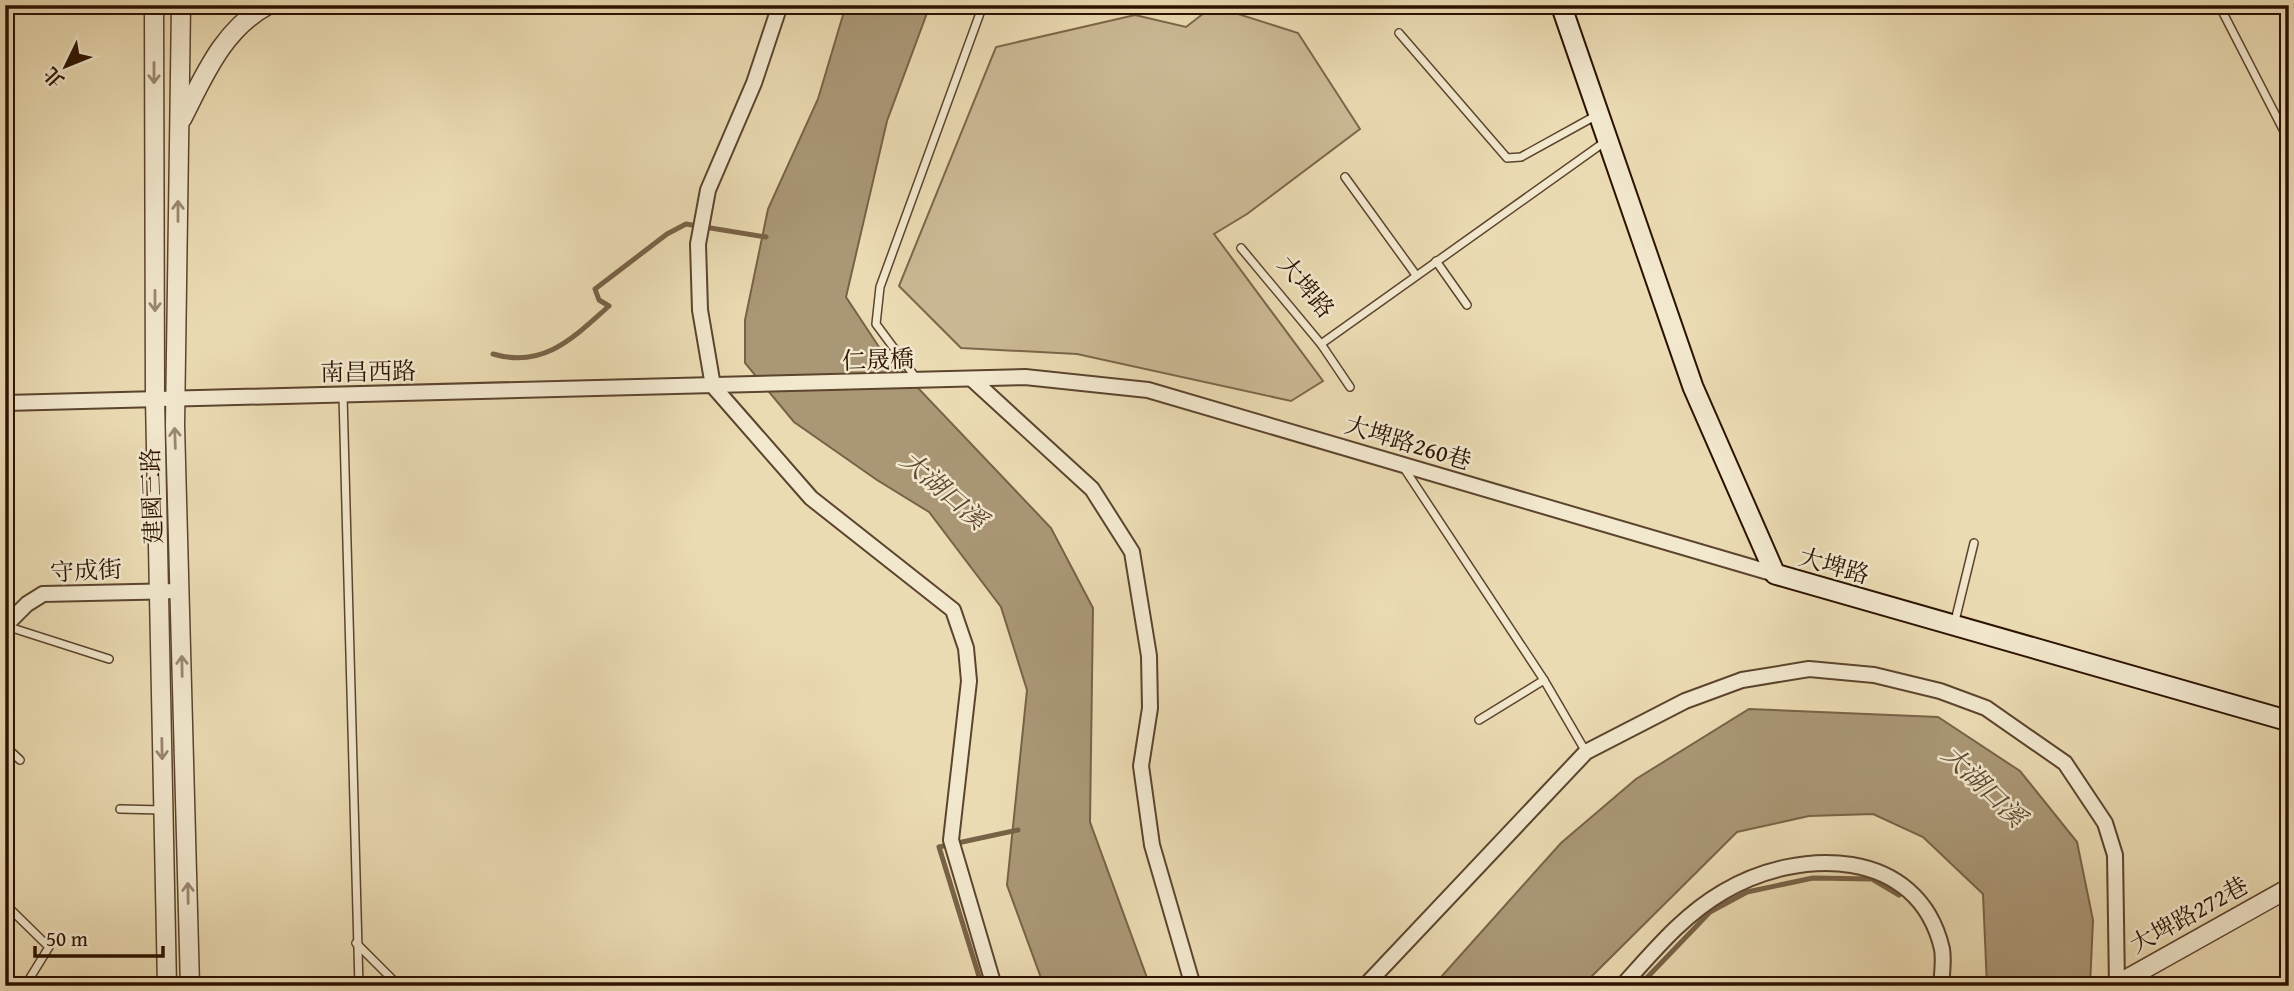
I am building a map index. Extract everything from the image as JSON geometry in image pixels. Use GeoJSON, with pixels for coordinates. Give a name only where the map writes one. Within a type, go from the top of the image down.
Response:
{"type":"FeatureCollection","features":[{"type":"Feature","properties":{"kind":"main road","name":"大埤路"},"geometry":{"type":"LineString","coordinates":[[1561,5],[1601,113],[1693,387],[1775,574],[2289,721]]}},
{"type":"Feature","properties":{"kind":"street","name":"建國三路"},"geometry":{"type":"LineString","coordinates":[[154,5],[155,399],[167,986]]}},
{"type":"Feature","properties":{"kind":"street","name":"建國三路"},"geometry":{"type":"LineString","coordinates":[[181,5],[177,399],[190,986]]}},
{"type":"Feature","properties":{"kind":"street"},"geometry":{"type":"LineString","coordinates":[[178,126],[222,44],[256,12],[268,5]]}},
{"type":"Feature","properties":{"kind":"street"},"geometry":{"type":"LineString","coordinates":[[780,5],[754,83],[708,190],[701,230],[700,310],[713,386],[811,498],[953,610],[966,648],[969,681],[950,840],[994,986]]}},
{"type":"Feature","properties":{"kind":"street","name":"仁晟橋"},"geometry":{"type":"LineString","coordinates":[[733,386],[1025,377]]}},
{"type":"Feature","properties":{"kind":"street","name":"大埤路260巷"},"geometry":{"type":"LineString","coordinates":[[1025,377],[1148,390],[1775,574]]}},
{"type":"Feature","properties":{"kind":"street"},"geometry":{"type":"LineString","coordinates":[[973,380],[1091,489],[1132,552],[1149,656],[1150,708],[1141,766],[1150,832],[1193,986]]}},
{"type":"Feature","properties":{"kind":"street","name":"南昌西路"},"geometry":{"type":"LineString","coordinates":[[5,403],[733,386]]}},
{"type":"Feature","properties":{"kind":"street","name":"守成街"},"geometry":{"type":"LineString","coordinates":[[5,626],[27,604],[43,594],[180,591]]}},
{"type":"Feature","properties":{"kind":"street"},"geometry":{"type":"LineString","coordinates":[[1364,986],[1586,752],[1685,701],[1742,680],[1809,669],[1874,675],[1940,691],[1986,708],[2065,763],[2105,823],[2115,855],[2116,985]]}},
{"type":"Feature","properties":{"kind":"street"},"geometry":{"type":"LineString","coordinates":[[1622,986],[1690,913],[1725,890],[1763,871],[1820,862],[1871,867],[1910,889],[1928,912],[1942,950],[1941,986]]}},
{"type":"Feature","properties":{"kind":"street","name":"大埤路272巷"},"geometry":{"type":"LineString","coordinates":[[2116,985],[2289,888]]}},
{"type":"Feature","properties":{"kind":"lane"},"geometry":{"type":"LineString","coordinates":[[919,382],[876,324],[880,287],[983,5]]}},
{"type":"Feature","properties":{"kind":"lane"},"geometry":{"type":"LineString","coordinates":[[2219,5],[2289,141]]}},
{"type":"Feature","properties":{"kind":"lane"},"geometry":{"type":"LineString","coordinates":[[1399,33],[1507,158],[1521,157],[1601,113]]}},
{"type":"Feature","properties":{"kind":"lane","name":"大埤路"},"geometry":{"type":"LineString","coordinates":[[1241,248],[1321,344],[1609,138]]}},
{"type":"Feature","properties":{"kind":"lane"},"geometry":{"type":"LineString","coordinates":[[1345,177],[1416,275]]}},
{"type":"Feature","properties":{"kind":"lane"},"geometry":{"type":"LineString","coordinates":[[1436,261],[1466,305]]}},
{"type":"Feature","properties":{"kind":"lane"},"geometry":{"type":"LineString","coordinates":[[1321,344],[1350,387]]}},
{"type":"Feature","properties":{"kind":"lane"},"geometry":{"type":"LineString","coordinates":[[343,396],[359,986]]}},
{"type":"Feature","properties":{"kind":"lane"},"geometry":{"type":"LineString","coordinates":[[1402,464],[1544,680],[1586,752]]}},
{"type":"Feature","properties":{"kind":"lane"},"geometry":{"type":"LineString","coordinates":[[1954,626],[1974,542]]}},
{"type":"Feature","properties":{"kind":"lane"},"geometry":{"type":"LineString","coordinates":[[5,626],[109,659]]}},
{"type":"Feature","properties":{"kind":"lane"},"geometry":{"type":"LineString","coordinates":[[1479,720],[1544,680]]}},
{"type":"Feature","properties":{"kind":"lane"},"geometry":{"type":"LineString","coordinates":[[5,746],[20,760]]}},
{"type":"Feature","properties":{"kind":"lane"},"geometry":{"type":"LineString","coordinates":[[120,809],[163,810]]}},
{"type":"Feature","properties":{"kind":"lane"},"geometry":{"type":"LineString","coordinates":[[5,904],[49,947],[25,986]]}},
{"type":"Feature","properties":{"kind":"lane"},"geometry":{"type":"LineString","coordinates":[[356,943],[400,986]]}},
{"type":"Feature","properties":{"kind":"shaded area"},"geometry":{"type":"Polygon","coordinates":[[[1213,6],[1298,33],[1360,129],[1247,214],[1214,234],[1323,381],[1291,401],[1077,354],[961,348],[899,286],[996,47],[1135,15],[1186,27],[1213,6]]]}},
{"type":"Feature","properties":{"kind":"water","name":"大湖口溪"},"geometry":{"type":"Polygon","coordinates":[[[846,5],[930,5],[887,121],[846,297],[879,347],[1051,528],[1093,608],[1090,822],[1150,986],[1044,986],[1007,885],[1027,690],[1001,607],[929,512],[877,480],[794,422],[745,363],[745,320],[768,209],[818,99],[846,5]]]}},
{"type":"Feature","properties":{"kind":"water","name":"大湖口溪"},"geometry":{"type":"Polygon","coordinates":[[[1749,709],[1938,717],[2020,771],[2077,842],[2093,920],[2090,986],[1987,986],[1983,894],[1923,837],[1873,814],[1809,816],[1737,832],[1582,986],[1433,986],[1561,843],[1636,779],[1749,709]]]}},
{"type":"Feature","properties":{"kind":"waterway"},"geometry":{"type":"LineString","coordinates":[[493,354],[511,358],[528,357],[543,354],[570,339],[609,306],[599,300],[595,289],[667,234],[686,224],[766,237]]}},
{"type":"Feature","properties":{"kind":"waterway"},"geometry":{"type":"LineString","coordinates":[[982,986],[939,847],[1018,830]]}},
{"type":"Feature","properties":{"kind":"waterway"},"geometry":{"type":"LineString","coordinates":[[1639,986],[1710,912],[1747,892],[1813,878],[1872,879],[1899,895]]}}]}
